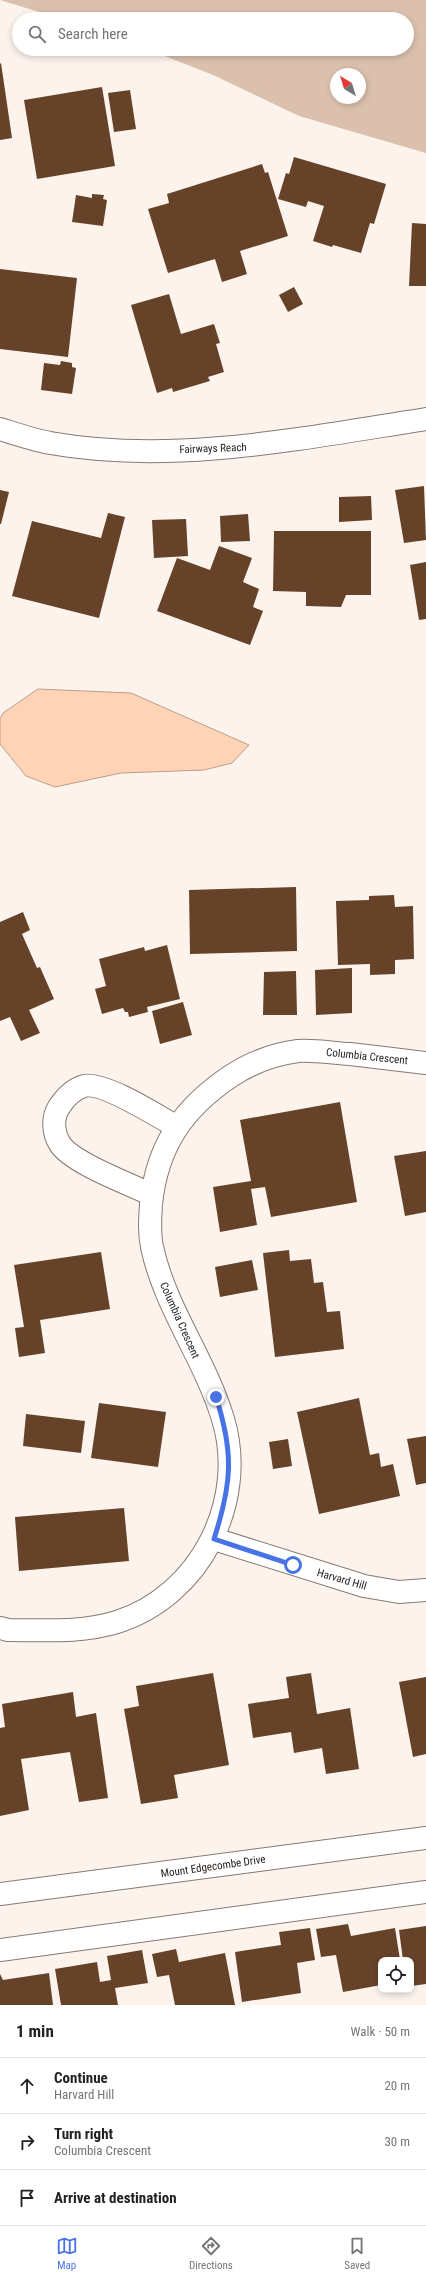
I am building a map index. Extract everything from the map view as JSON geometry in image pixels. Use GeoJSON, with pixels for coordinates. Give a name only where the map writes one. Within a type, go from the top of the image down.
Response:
{"type":"FeatureCollection","features":[{"type":"Feature","properties":{"kind":"street","name":"Fairways Reach"},"geometry":{"type":"LineString","coordinates":[[0,429],[49,443],[126,451],[246,447],[426,419]]}},
{"type":"Feature","properties":{"kind":"street","name":"Columbia Crescent"},"geometry":{"type":"LineString","coordinates":[[0,1628],[8,1630],[82,1630],[119,1621],[145,1609],[175,1589],[202,1557],[214,1539],[227,1492],[229,1444],[216,1397],[168,1296],[156,1265],[151,1244],[150,1222],[155,1174],[162,1155],[177,1127],[194,1105],[217,1086],[243,1069],[272,1056],[299,1051],[326,1052],[426,1063]]}},
{"type":"Feature","properties":{"kind":"street"},"geometry":{"type":"LineString","coordinates":[[152,1195],[73,1157],[60,1144],[53,1127],[56,1111],[68,1095],[84,1085],[100,1087],[177,1127]]}},
{"type":"Feature","properties":{"kind":"street","name":"Harvard Hill"},"geometry":{"type":"LineString","coordinates":[[214,1539],[364,1586],[399,1592],[426,1590]]}},
{"type":"Feature","properties":{"kind":"street","name":"Mount Edgecombe Drive"},"geometry":{"type":"LineString","coordinates":[[0,1894],[426,1838]]}},
{"type":"Feature","properties":{"kind":"street"},"geometry":{"type":"LineString","coordinates":[[0,1950],[426,1892]]}},
{"type":"Feature","properties":{"kind":"shaded area"},"geometry":{"type":"Polygon","coordinates":[[[0,0],[426,0],[426,153],[299,116],[213,75],[165,56],[414,56],[414,12],[39,12],[0,0]]]}},
{"type":"Feature","properties":{"kind":"shaded area"},"geometry":{"type":"Polygon","coordinates":[[[38,689],[131,693],[249,745],[232,763],[204,770],[121,773],[55,787],[26,776],[0,744],[0,719],[3,713],[38,689]]]}},
{"type":"Feature","properties":{"kind":"building"},"geometry":{"type":"Polygon","coordinates":[[[1,63],[12,138],[0,140],[0,64],[1,63]]]}},
{"type":"Feature","properties":{"kind":"building"},"geometry":{"type":"Polygon","coordinates":[[[102,87],[115,166],[37,179],[24,100],[102,87]]]}},
{"type":"Feature","properties":{"kind":"building"},"geometry":{"type":"Polygon","coordinates":[[[130,90],[136,129],[114,132],[108,93],[130,90]]]}},
{"type":"Feature","properties":{"kind":"building"},"geometry":{"type":"Polygon","coordinates":[[[294,157],[386,184],[374,224],[370,223],[361,253],[333,245],[332,247],[313,241],[324,206],[308,201],[306,207],[278,199],[286,173],[289,174],[294,157]]]}},
{"type":"Feature","properties":{"kind":"building"},"geometry":{"type":"Polygon","coordinates":[[[262,164],[265,173],[268,172],[288,236],[240,251],[247,274],[222,282],[215,259],[168,273],[148,209],[169,203],[167,194],[262,164]]]}},
{"type":"Feature","properties":{"kind":"building"},"geometry":{"type":"Polygon","coordinates":[[[92,194],[104,195],[103,199],[107,200],[103,226],[72,222],[76,195],[92,198],[92,194]]]}},
{"type":"Feature","properties":{"kind":"building"},"geometry":{"type":"Polygon","coordinates":[[[412,223],[426,224],[426,286],[409,286],[412,223]]]}},
{"type":"Feature","properties":{"kind":"building"},"geometry":{"type":"Polygon","coordinates":[[[0,269],[77,278],[68,357],[0,349],[0,269]]]}},
{"type":"Feature","properties":{"kind":"building"},"geometry":{"type":"Polygon","coordinates":[[[294,287],[303,304],[288,312],[279,295],[294,287]]]}},
{"type":"Feature","properties":{"kind":"building"},"geometry":{"type":"Polygon","coordinates":[[[169,294],[181,334],[214,324],[220,343],[216,344],[224,372],[208,377],[210,381],[173,392],[172,388],[157,393],[131,305],[169,294]]]}},
{"type":"Feature","properties":{"kind":"building"},"geometry":{"type":"Polygon","coordinates":[[[61,361],[72,363],[72,367],[76,368],[72,394],[41,390],[44,363],[60,365],[61,361]]]}},
{"type":"Feature","properties":{"kind":"building"},"geometry":{"type":"Polygon","coordinates":[[[424,486],[426,540],[404,543],[395,490],[424,486]]]}},
{"type":"Feature","properties":{"kind":"building"},"geometry":{"type":"Polygon","coordinates":[[[0,490],[9,492],[1,524],[0,524],[0,490]]]}},
{"type":"Feature","properties":{"kind":"building"},"geometry":{"type":"Polygon","coordinates":[[[371,496],[372,520],[339,522],[339,497],[371,496]]]}},
{"type":"Feature","properties":{"kind":"building"},"geometry":{"type":"Polygon","coordinates":[[[108,513],[125,517],[99,618],[12,596],[32,521],[101,538],[108,513]]]}},
{"type":"Feature","properties":{"kind":"building"},"geometry":{"type":"Polygon","coordinates":[[[248,514],[250,541],[221,542],[220,516],[248,514]]]}},
{"type":"Feature","properties":{"kind":"building"},"geometry":{"type":"Polygon","coordinates":[[[186,519],[188,556],[154,558],[152,520],[186,519]]]}},
{"type":"Feature","properties":{"kind":"building"},"geometry":{"type":"Polygon","coordinates":[[[274,531],[371,531],[371,595],[346,595],[341,607],[306,606],[306,592],[273,591],[274,531]]]}},
{"type":"Feature","properties":{"kind":"building"},"geometry":{"type":"Polygon","coordinates":[[[219,546],[252,558],[243,582],[259,589],[253,607],[263,611],[250,645],[157,611],[177,558],[210,570],[219,546]]]}},
{"type":"Feature","properties":{"kind":"building"},"geometry":{"type":"Polygon","coordinates":[[[426,562],[426,619],[419,620],[410,565],[426,562]]]}},
{"type":"Feature","properties":{"kind":"building"},"geometry":{"type":"Polygon","coordinates":[[[296,887],[297,951],[190,954],[189,890],[296,887]]]}},
{"type":"Feature","properties":{"kind":"building"},"geometry":{"type":"Polygon","coordinates":[[[394,895],[395,907],[413,906],[414,959],[395,960],[395,974],[370,975],[370,964],[338,965],[336,901],[369,900],[369,896],[394,895]]]}},
{"type":"Feature","properties":{"kind":"building"},"geometry":{"type":"Polygon","coordinates":[[[23,912],[30,930],[22,934],[37,968],[40,967],[54,999],[29,1010],[40,1033],[21,1041],[10,1017],[0,1021],[0,922],[23,912]]]}},
{"type":"Feature","properties":{"kind":"building"},"geometry":{"type":"Polygon","coordinates":[[[167,945],[180,999],[147,1007],[148,1012],[129,1017],[128,1012],[125,1012],[123,1008],[102,1014],[95,989],[106,986],[99,959],[144,947],[145,951],[167,945]]]}},
{"type":"Feature","properties":{"kind":"building"},"geometry":{"type":"Polygon","coordinates":[[[352,968],[352,1013],[316,1015],[315,970],[352,968]]]}},
{"type":"Feature","properties":{"kind":"building"},"geometry":{"type":"Polygon","coordinates":[[[296,971],[297,1015],[263,1015],[264,972],[296,971]]]}},
{"type":"Feature","properties":{"kind":"building"},"geometry":{"type":"Polygon","coordinates":[[[183,1002],[192,1035],[160,1044],[152,1011],[183,1002]]]}},
{"type":"Feature","properties":{"kind":"building"},"geometry":{"type":"Polygon","coordinates":[[[340,1102],[357,1202],[271,1217],[265,1187],[251,1189],[257,1225],[220,1232],[213,1187],[251,1181],[240,1120],[340,1102]]]}},
{"type":"Feature","properties":{"kind":"building"},"geometry":{"type":"Polygon","coordinates":[[[426,1151],[426,1212],[405,1216],[394,1156],[426,1151]]]}},
{"type":"Feature","properties":{"kind":"building"},"geometry":{"type":"Polygon","coordinates":[[[289,1250],[290,1261],[311,1259],[314,1283],[323,1282],[327,1312],[340,1311],[344,1349],[275,1357],[263,1253],[289,1250]]]}},
{"type":"Feature","properties":{"kind":"building"},"geometry":{"type":"Polygon","coordinates":[[[101,1252],[110,1309],[40,1320],[45,1353],[19,1357],[15,1328],[24,1327],[14,1265],[101,1252]]]}},
{"type":"Feature","properties":{"kind":"building"},"geometry":{"type":"Polygon","coordinates":[[[252,1260],[258,1290],[220,1297],[215,1267],[252,1260]]]}},
{"type":"Feature","properties":{"kind":"building"},"geometry":{"type":"Polygon","coordinates":[[[359,1398],[370,1455],[379,1453],[381,1467],[393,1464],[400,1496],[319,1514],[297,1412],[359,1398]]]}},
{"type":"Feature","properties":{"kind":"building"},"geometry":{"type":"Polygon","coordinates":[[[99,1403],[166,1412],[158,1467],[91,1458],[99,1403]]]}},
{"type":"Feature","properties":{"kind":"building"},"geometry":{"type":"Polygon","coordinates":[[[26,1414],[85,1421],[81,1453],[23,1446],[26,1414]]]}},
{"type":"Feature","properties":{"kind":"building"},"geometry":{"type":"Polygon","coordinates":[[[426,1436],[426,1483],[416,1485],[407,1439],[426,1436]]]}},
{"type":"Feature","properties":{"kind":"building"},"geometry":{"type":"Polygon","coordinates":[[[288,1439],[292,1466],[273,1469],[269,1442],[288,1439]]]}},
{"type":"Feature","properties":{"kind":"building"},"geometry":{"type":"Polygon","coordinates":[[[124,1508],[129,1561],[19,1571],[15,1517],[124,1508]]]}},
{"type":"Feature","properties":{"kind":"building"},"geometry":{"type":"Polygon","coordinates":[[[213,1673],[229,1765],[174,1775],[178,1798],[141,1804],[124,1709],[139,1706],[136,1686],[213,1673]]]}},
{"type":"Feature","properties":{"kind":"building"},"geometry":{"type":"Polygon","coordinates":[[[311,1673],[317,1714],[350,1708],[359,1769],[326,1774],[322,1748],[294,1753],[291,1732],[253,1738],[248,1704],[289,1698],[286,1677],[311,1673]]]}},
{"type":"Feature","properties":{"kind":"building"},"geometry":{"type":"Polygon","coordinates":[[[426,1677],[426,1754],[413,1757],[399,1682],[426,1677]]]}},
{"type":"Feature","properties":{"kind":"building"},"geometry":{"type":"Polygon","coordinates":[[[73,1692],[76,1717],[96,1713],[108,1798],[79,1802],[70,1752],[21,1759],[29,1810],[0,1816],[0,1728],[5,1727],[2,1704],[73,1692]]]}},
{"type":"Feature","properties":{"kind":"building"},"geometry":{"type":"Polygon","coordinates":[[[348,1924],[351,1936],[395,1928],[400,1957],[378,1957],[378,1986],[343,1992],[336,1955],[321,1957],[316,1929],[348,1924]]]}},
{"type":"Feature","properties":{"kind":"building"},"geometry":{"type":"Polygon","coordinates":[[[426,1926],[426,1984],[414,1986],[414,1957],[403,1957],[399,1930],[426,1926]]]}},
{"type":"Feature","properties":{"kind":"building"},"geometry":{"type":"Polygon","coordinates":[[[310,1928],[315,1960],[297,1963],[301,1993],[242,2002],[235,1952],[281,1945],[279,1932],[310,1928]]]}},
{"type":"Feature","properties":{"kind":"building"},"geometry":{"type":"Polygon","coordinates":[[[176,1949],[179,1962],[225,1953],[235,2005],[175,2005],[169,1975],[157,1977],[152,1954],[176,1949]]]}},
{"type":"Feature","properties":{"kind":"building"},"geometry":{"type":"Polygon","coordinates":[[[142,1950],[148,1983],[115,1988],[118,2005],[61,2005],[55,1969],[97,1962],[100,1982],[111,1980],[107,1956],[142,1950]]]}},
{"type":"Feature","properties":{"kind":"building"},"geometry":{"type":"Polygon","coordinates":[[[49,1973],[53,2005],[0,2005],[0,1974],[3,1980],[49,1973]]]}},
{"type":"Feature","properties":{"kind":"route"},"geometry":{"type":"LineString","coordinates":[[216,1397],[229,1444],[229,1468],[227,1492],[222,1515],[214,1539],[293,1565]]}}]}
